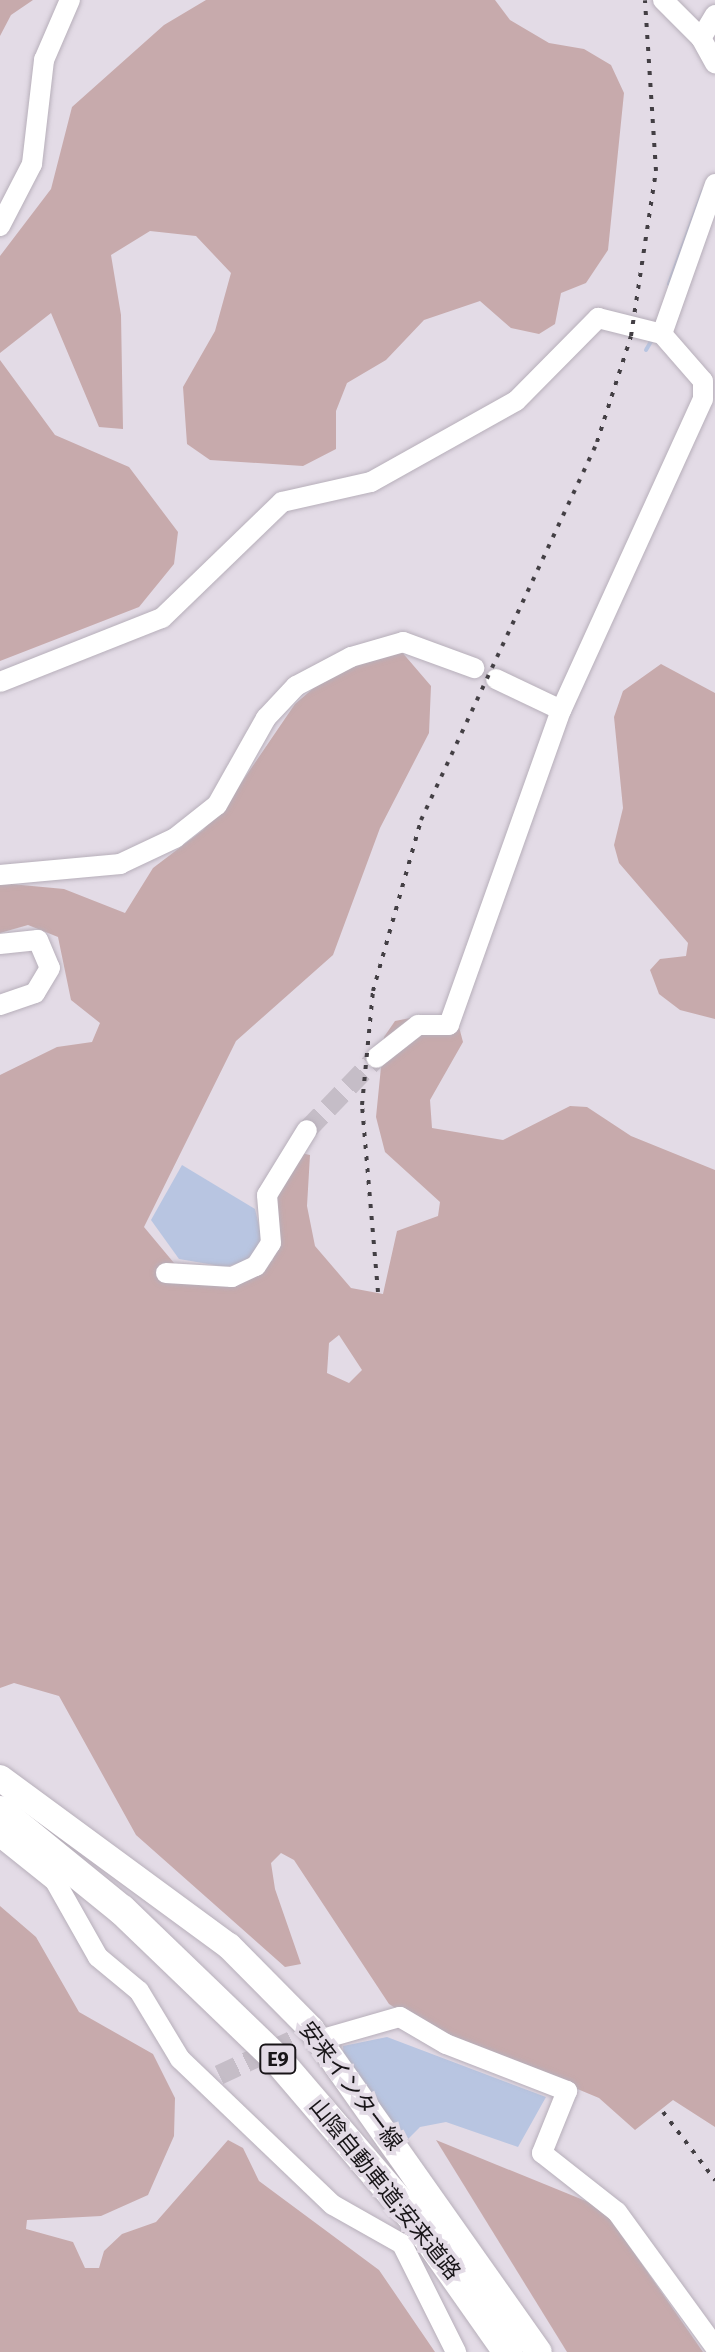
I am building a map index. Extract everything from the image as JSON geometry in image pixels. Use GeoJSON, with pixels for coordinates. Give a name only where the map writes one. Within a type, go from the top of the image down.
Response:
{"type":"FeatureCollection","features":[{"type":"Feature","properties":{"kind":"highway","name":"山陰自動車道;安来道路"},"geometry":{"type":"LineString","coordinates":[[0,1811],[122,1910],[277,2059],[416,2221],[508,2352]]}},
{"type":"Feature","properties":{"kind":"main road","name":"安来インター線"},"geometry":{"type":"LineString","coordinates":[[0,1778],[229,1946],[309,2036],[539,2352]]}},
{"type":"Feature","properties":{"kind":"street"},"geometry":{"type":"LineString","coordinates":[[0,226],[32,164],[44,60],[70,0]]}},
{"type":"Feature","properties":{"kind":"street"},"geometry":{"type":"LineString","coordinates":[[663,0],[701,38],[715,63]]}},
{"type":"Feature","properties":{"kind":"street"},"geometry":{"type":"LineString","coordinates":[[701,38],[715,15]]}},
{"type":"Feature","properties":{"kind":"street"},"geometry":{"type":"LineString","coordinates":[[662,334],[715,184]]}},
{"type":"Feature","properties":{"kind":"street"},"geometry":{"type":"LineString","coordinates":[[0,682],[162,618],[282,502],[371,482],[433,441],[516,401],[598,318],[662,334],[709,376],[703,399],[561,710],[449,1025],[418,1025],[376,1058]]}},
{"type":"Feature","properties":{"kind":"street"},"geometry":{"type":"LineString","coordinates":[[0,875],[120,864],[175,838],[217,805],[255,734],[286,697],[351,657],[403,642],[474,668]]}},
{"type":"Feature","properties":{"kind":"street"},"geometry":{"type":"LineString","coordinates":[[496,679],[561,710]]}},
{"type":"Feature","properties":{"kind":"street"},"geometry":{"type":"LineString","coordinates":[[0,944],[38,940],[50,968],[35,993],[0,1005]]}},
{"type":"Feature","properties":{"kind":"street"},"geometry":{"type":"LineString","coordinates":[[166,1273],[232,1277],[256,1266],[271,1243],[267,1195],[307,1130]]}},
{"type":"Feature","properties":{"kind":"street"},"geometry":{"type":"LineString","coordinates":[[0,1837],[55,1881],[98,1957],[139,1991],[180,2059],[211,2079],[333,2205],[402,2244],[456,2352]]}},
{"type":"Feature","properties":{"kind":"street"},"geometry":{"type":"LineString","coordinates":[[309,2036],[400,2017],[446,2044],[567,2091],[542,2153],[617,2212],[715,2347]]}},
{"type":"Feature","properties":{"kind":"shaded area"},"geometry":{"type":"Polygon","coordinates":[[[0,0],[33,0],[11,15],[0,36],[0,0]]]}},
{"type":"Feature","properties":{"kind":"shaded area"},"geometry":{"type":"Polygon","coordinates":[[[206,0],[495,0],[510,20],[549,43],[584,49],[611,65],[624,93],[608,250],[586,283],[561,293],[555,324],[539,334],[511,328],[480,301],[424,320],[386,360],[347,383],[336,411],[336,449],[303,466],[210,460],[187,444],[183,387],[215,331],[231,273],[196,236],[150,231],[111,255],[121,315],[123,429],[99,427],[51,313],[0,353],[0,256],[51,189],[72,107],[164,25],[206,0]]]}},
{"type":"Feature","properties":{"kind":"shaded area"},"geometry":{"type":"Polygon","coordinates":[[[0,360],[55,435],[129,467],[178,532],[174,564],[139,607],[0,661],[0,360]]]}},
{"type":"Feature","properties":{"kind":"shaded area"},"geometry":{"type":"Polygon","coordinates":[[[401,651],[431,686],[429,733],[380,828],[333,955],[236,1041],[144,1227],[189,1281],[246,1279],[273,1260],[275,1202],[301,1153],[310,1155],[307,1206],[315,1246],[351,1288],[383,1294],[397,1231],[438,1216],[440,1202],[385,1152],[376,1117],[384,1037],[395,1021],[426,1015],[459,1027],[463,1042],[430,1100],[432,1128],[503,1140],[570,1106],[587,1107],[631,1136],[715,1170],[715,2127],[673,2100],[635,2130],[599,2098],[419,2023],[389,2004],[294,1860],[281,1853],[271,1863],[275,1889],[301,1964],[285,1967],[136,1835],[59,1696],[14,1683],[0,1688],[0,1075],[57,1047],[92,1042],[100,1023],[71,1000],[58,937],[28,925],[0,933],[0,883],[64,889],[125,913],[153,868],[203,830],[235,792],[295,704],[330,674],[401,651]],[[339,1335],[329,1343],[327,1373],[349,1383],[362,1370],[339,1335]]]}},
{"type":"Feature","properties":{"kind":"shaded area"},"geometry":{"type":"Polygon","coordinates":[[[661,664],[715,693],[715,1019],[680,1010],[659,994],[650,970],[660,959],[686,956],[688,943],[619,863],[614,845],[623,808],[614,717],[623,691],[661,664]]]}},
{"type":"Feature","properties":{"kind":"shaded area"},"geometry":{"type":"Polygon","coordinates":[[[0,1906],[36,1937],[79,2012],[153,2054],[175,2098],[174,2136],[148,2195],[101,2216],[27,2220],[26,2229],[73,2242],[85,2268],[99,2268],[104,2251],[122,2234],[156,2222],[228,2140],[243,2148],[259,2181],[379,2270],[435,2352],[0,2352],[0,1906]]]}},
{"type":"Feature","properties":{"kind":"shaded area"},"geometry":{"type":"Polygon","coordinates":[[[436,2140],[603,2208],[703,2352],[567,2352],[436,2140]]]}},
{"type":"Feature","properties":{"kind":"water"},"geometry":{"type":"Polygon","coordinates":[[[182,1165],[255,1209],[263,1243],[247,1260],[226,1267],[179,1259],[151,1220],[182,1165]]]}},
{"type":"Feature","properties":{"kind":"water"},"geometry":{"type":"Polygon","coordinates":[[[387,2037],[546,2097],[518,2147],[446,2122],[420,2127],[406,2141],[344,2060],[343,2046],[387,2037]]]}},
{"type":"Feature","properties":{"kind":"waterway"},"geometry":{"type":"LineString","coordinates":[[669,284],[703,191]]}},
{"type":"Feature","properties":{"kind":"waterway"},"geometry":{"type":"LineString","coordinates":[[646,350],[653,338]]}},
{"type":"Feature","properties":{"kind":"tunnel"},"geometry":{"type":"LineString","coordinates":[[307,1130],[376,1058]]}},
{"type":"Feature","properties":{"kind":"tunnel"},"geometry":{"type":"LineString","coordinates":[[219,2075],[298,2038]]}},
{"type":"Feature","properties":{"kind":"railway"},"geometry":{"type":"LineString","coordinates":[[378,1292],[362,1105],[373,991],[421,820],[597,442],[631,336],[656,171],[645,0]]}},
{"type":"Feature","properties":{"kind":"railway"},"geometry":{"type":"LineString","coordinates":[[663,2112],[715,2180]]}}]}
